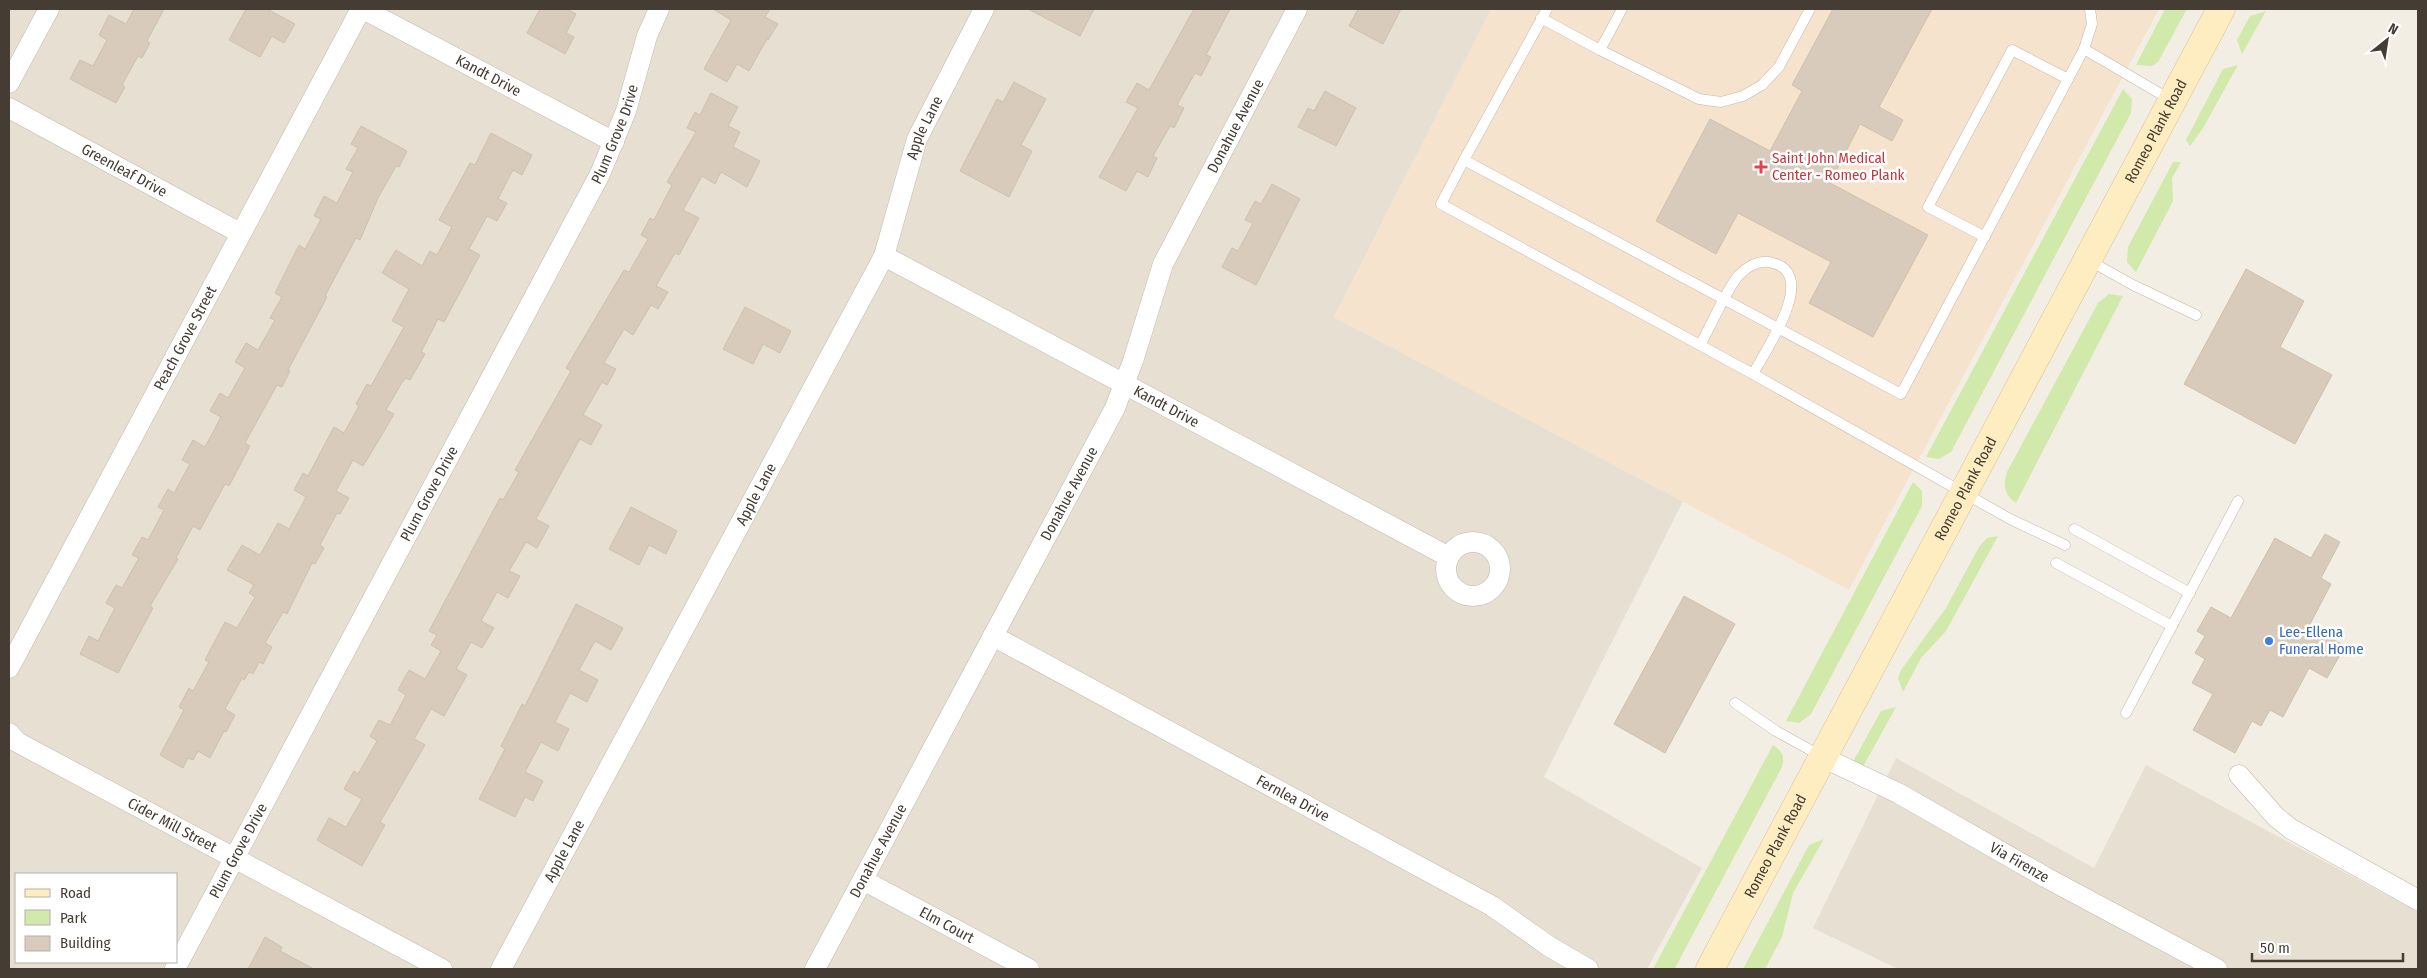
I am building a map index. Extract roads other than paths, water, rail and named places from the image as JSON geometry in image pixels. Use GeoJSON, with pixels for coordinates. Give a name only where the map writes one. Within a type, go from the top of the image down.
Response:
{"type":"FeatureCollection","features":[{"type":"Feature","properties":{"kind":"main road","name":"Romeo Plank Road"},"geometry":{"type":"LineString","coordinates":[[1710,969],[2086,259],[2221,9]]}},
{"type":"Feature","properties":{"kind":"street"},"geometry":{"type":"LineString","coordinates":[[9,83],[49,9]]}},
{"type":"Feature","properties":{"kind":"street","name":"Kandt Drive"},"geometry":{"type":"LineString","coordinates":[[362,9],[614,142]]}},
{"type":"Feature","properties":{"kind":"street","name":"Peach Grove Street"},"geometry":{"type":"LineString","coordinates":[[9,668],[240,233],[362,9]]}},
{"type":"Feature","properties":{"kind":"street","name":"Plum Grove Drive"},"geometry":{"type":"LineString","coordinates":[[175,969],[586,200],[614,142],[626,111],[647,36],[659,9]]}},
{"type":"Feature","properties":{"kind":"street","name":"Apple Lane"},"geometry":{"type":"LineString","coordinates":[[501,969],[884,256],[917,139],[984,9]]}},
{"type":"Feature","properties":{"kind":"street","name":"Donahue Avenue"},"geometry":{"type":"LineString","coordinates":[[815,969],[1115,408],[1125,385],[1163,264],[1298,9]]}},
{"type":"Feature","properties":{"kind":"street","name":"Greenleaf Drive"},"geometry":{"type":"LineString","coordinates":[[9,108],[240,233]]}},
{"type":"Feature","properties":{"kind":"street","name":"Kandt Drive"},"geometry":{"type":"LineString","coordinates":[[884,256],[1449,557]]}},
{"type":"Feature","properties":{"kind":"street","name":"Fernlea Drive"},"geometry":{"type":"LineString","coordinates":[[992,636],[1492,906],[1550,947],[1588,969]]}},
{"type":"Feature","properties":{"kind":"street","name":"Cider Mill Street"},"geometry":{"type":"LineString","coordinates":[[9,733],[17,742],[442,969]]}},
{"type":"Feature","properties":{"kind":"street","name":"Via Firenze"},"geometry":{"type":"LineString","coordinates":[[1822,757],[1898,793],[2044,877],[2217,969]]}},
{"type":"Feature","properties":{"kind":"street"},"geometry":{"type":"LineString","coordinates":[[2239,775],[2276,817],[2291,829],[2418,900]]}},
{"type":"Feature","properties":{"kind":"street","name":"Elm Court"},"geometry":{"type":"LineString","coordinates":[[863,880],[1029,969]]}},
{"type":"Feature","properties":{"kind":"lane"},"geometry":{"type":"LineString","coordinates":[[1546,9],[1441,204],[1753,374],[2010,520],[2065,545]]}},
{"type":"Feature","properties":{"kind":"lane"},"geometry":{"type":"LineString","coordinates":[[1600,50],[1622,9]]}},
{"type":"Feature","properties":{"kind":"lane"},"geometry":{"type":"LineString","coordinates":[[1541,18],[1600,50],[1699,99],[1720,102],[1743,96],[1762,85],[1779,67],[1810,9]]}},
{"type":"Feature","properties":{"kind":"lane"},"geometry":{"type":"LineString","coordinates":[[1464,160],[1901,394],[2084,50],[2092,24],[2092,11]]}},
{"type":"Feature","properties":{"kind":"lane"},"geometry":{"type":"LineString","coordinates":[[1984,237],[1928,207],[2012,50],[2068,79]]}},
{"type":"Feature","properties":{"kind":"lane"},"geometry":{"type":"LineString","coordinates":[[2084,50],[2172,101]]}},
{"type":"Feature","properties":{"kind":"lane"},"geometry":{"type":"LineString","coordinates":[[2086,259],[2133,285],[2196,315]]}},
{"type":"Feature","properties":{"kind":"lane"},"geometry":{"type":"LineString","coordinates":[[1700,345],[1738,276],[1750,266],[1766,261],[1778,264],[1788,272],[1792,288],[1790,304],[1753,374]]}},
{"type":"Feature","properties":{"kind":"lane"},"geometry":{"type":"LineString","coordinates":[[2126,713],[2238,501]]}},
{"type":"Feature","properties":{"kind":"lane"},"geometry":{"type":"LineString","coordinates":[[2074,529],[2190,592]]}},
{"type":"Feature","properties":{"kind":"lane"},"geometry":{"type":"LineString","coordinates":[[2056,563],[2172,626]]}},
{"type":"Feature","properties":{"kind":"lane"},"geometry":{"type":"LineString","coordinates":[[1735,703],[1776,731],[1822,757]]}},
{"type":"Feature","properties":{"kind":"place","name":"Saint John Medical Center - Romeo Plank"},"geometry":{"type":"Point","coordinates":[1761,167]}},
{"type":"Feature","properties":{"kind":"place","name":"Lee-Ellena Funeral Home"},"geometry":{"type":"Point","coordinates":[2269,641]}}]}
